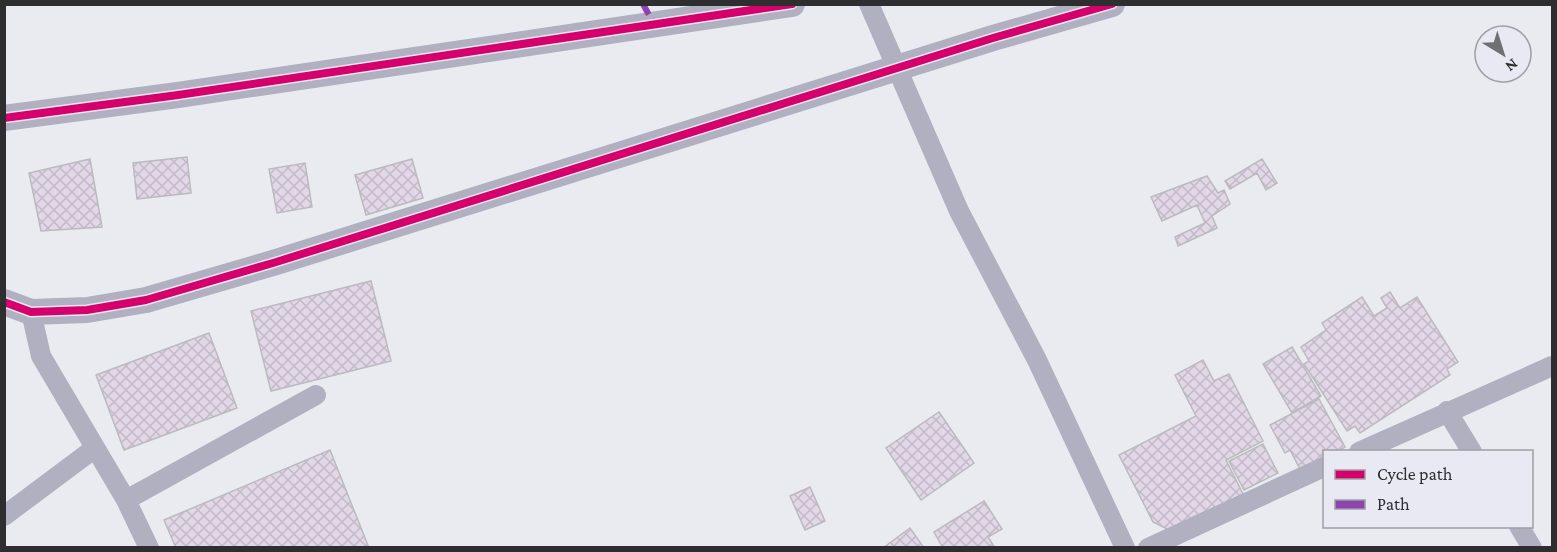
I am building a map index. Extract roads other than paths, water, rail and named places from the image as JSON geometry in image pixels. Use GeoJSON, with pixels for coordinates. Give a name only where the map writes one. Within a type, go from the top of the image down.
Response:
{"type":"FeatureCollection","features":[{"type":"Feature","properties":{"kind":"street"},"geometry":{"type":"LineString","coordinates":[[4,118],[190,94],[792,4]]}},
{"type":"Feature","properties":{"kind":"street"},"geometry":{"type":"LineString","coordinates":[[869,4],[959,211],[1037,360],[1125,548]]}},
{"type":"Feature","properties":{"kind":"street"},"geometry":{"type":"LineString","coordinates":[[4,302],[31,312],[87,310],[146,300],[273,263],[897,68],[1112,4]]}},
{"type":"Feature","properties":{"kind":"street"},"geometry":{"type":"LineString","coordinates":[[31,312],[41,356],[126,500],[149,548]]}},
{"type":"Feature","properties":{"kind":"street"},"geometry":{"type":"LineString","coordinates":[[1363,450],[1552,366]]}},
{"type":"Feature","properties":{"kind":"street"},"geometry":{"type":"LineString","coordinates":[[126,500],[316,395]]}},
{"type":"Feature","properties":{"kind":"street"},"geometry":{"type":"LineString","coordinates":[[1447,411],[1472,450]]}},
{"type":"Feature","properties":{"kind":"street"},"geometry":{"type":"LineString","coordinates":[[4,516],[95,448]]}},
{"type":"Feature","properties":{"kind":"street"},"geometry":{"type":"LineString","coordinates":[[1148,548],[1323,467]]}},
{"type":"Feature","properties":{"kind":"street"},"geometry":{"type":"LineString","coordinates":[[1520,528],[1532,548]]}}]}
